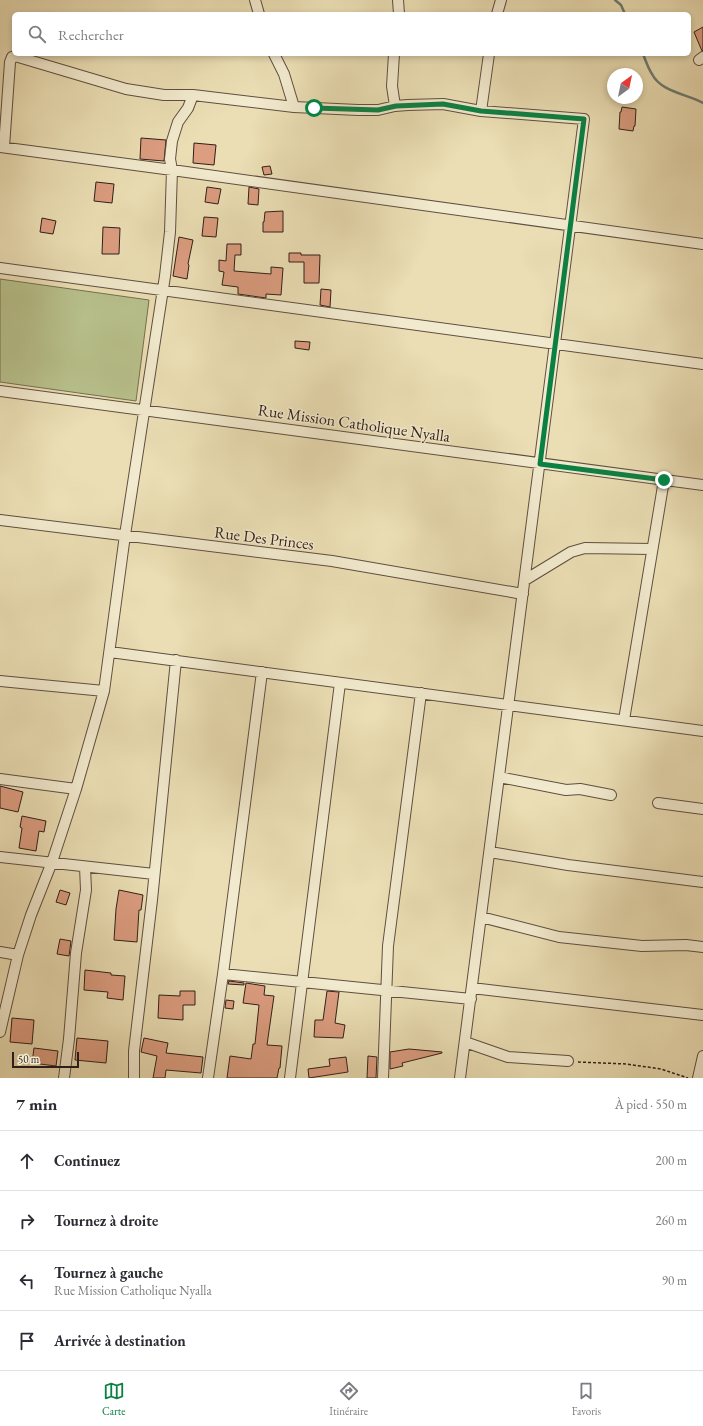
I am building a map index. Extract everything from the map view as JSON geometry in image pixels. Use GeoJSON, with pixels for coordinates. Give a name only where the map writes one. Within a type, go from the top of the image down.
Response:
{"type":"FeatureCollection","features":[{"type":"Feature","properties":{"kind":"street"},"geometry":{"type":"LineString","coordinates":[[255,0],[258,12]]}},
{"type":"Feature","properties":{"kind":"street"},"geometry":{"type":"LineString","coordinates":[[398,0],[399,12]]}},
{"type":"Feature","properties":{"kind":"street"},"geometry":{"type":"LineString","coordinates":[[498,12],[501,0]]}},
{"type":"Feature","properties":{"kind":"street"},"geometry":{"type":"LineString","coordinates":[[460,1078],[471,999],[481,917],[509,705],[570,226],[584,119],[481,111],[443,104],[396,106],[378,110],[294,107],[193,95],[164,95],[126,89],[15,56],[12,57],[10,62],[2,147],[172,170],[570,226],[703,244]]}},
{"type":"Feature","properties":{"kind":"street"},"geometry":{"type":"LineString","coordinates":[[275,56],[284,74],[294,107]]}},
{"type":"Feature","properties":{"kind":"street"},"geometry":{"type":"LineString","coordinates":[[394,56],[392,86],[396,106]]}},
{"type":"Feature","properties":{"kind":"street"},"geometry":{"type":"LineString","coordinates":[[481,111],[489,56]]}},
{"type":"Feature","properties":{"kind":"street"},"geometry":{"type":"LineString","coordinates":[[0,1032],[18,955],[52,862],[76,789],[104,691],[125,535],[163,289],[170,232],[172,170],[170,159],[172,141],[178,122],[188,108],[193,95]]}},
{"type":"Feature","properties":{"kind":"street"},"geometry":{"type":"LineString","coordinates":[[0,268],[163,289],[703,364]]}},
{"type":"Feature","properties":{"kind":"street","name":"Rue Mission Catholique Nyalla"},"geometry":{"type":"LineString","coordinates":[[0,391],[703,485]]}},
{"type":"Feature","properties":{"kind":"street"},"geometry":{"type":"LineString","coordinates":[[624,720],[664,480]]}},
{"type":"Feature","properties":{"kind":"street","name":"Rue Des Princes"},"geometry":{"type":"LineString","coordinates":[[0,520],[332,561],[523,594]]}},
{"type":"Feature","properties":{"kind":"street"},"geometry":{"type":"LineString","coordinates":[[525,580],[571,552],[585,548],[652,549]]}},
{"type":"Feature","properties":{"kind":"street"},"geometry":{"type":"LineString","coordinates":[[110,652],[703,731]]}},
{"type":"Feature","properties":{"kind":"street"},"geometry":{"type":"LineString","coordinates":[[134,1078],[134,1051],[176,660]]}},
{"type":"Feature","properties":{"kind":"street"},"geometry":{"type":"LineString","coordinates":[[208,1078],[262,672]]}},
{"type":"Feature","properties":{"kind":"street"},"geometry":{"type":"LineString","coordinates":[[0,681],[104,691]]}},
{"type":"Feature","properties":{"kind":"street"},"geometry":{"type":"LineString","coordinates":[[290,1078],[340,683]]}},
{"type":"Feature","properties":{"kind":"street"},"geometry":{"type":"LineString","coordinates":[[383,1078],[388,946],[420,693]]}},
{"type":"Feature","properties":{"kind":"street"},"geometry":{"type":"LineString","coordinates":[[499,777],[566,790],[580,789],[611,795]]}},
{"type":"Feature","properties":{"kind":"street"},"geometry":{"type":"LineString","coordinates":[[0,779],[76,789]]}},
{"type":"Feature","properties":{"kind":"street"},"geometry":{"type":"LineString","coordinates":[[658,803],[703,809]]}},
{"type":"Feature","properties":{"kind":"street"},"geometry":{"type":"LineString","coordinates":[[490,852],[568,865],[703,882]]}},
{"type":"Feature","properties":{"kind":"street"},"geometry":{"type":"LineString","coordinates":[[0,857],[154,874]]}},
{"type":"Feature","properties":{"kind":"street"},"geometry":{"type":"LineString","coordinates":[[64,1078],[69,1039],[76,954],[86,890],[85,867]]}},
{"type":"Feature","properties":{"kind":"street"},"geometry":{"type":"LineString","coordinates":[[481,917],[559,937],[642,946],[686,945],[703,947]]}},
{"type":"Feature","properties":{"kind":"street"},"geometry":{"type":"LineString","coordinates":[[0,952],[18,955]]}},
{"type":"Feature","properties":{"kind":"street"},"geometry":{"type":"LineString","coordinates":[[223,974],[471,999]]}},
{"type":"Feature","properties":{"kind":"street"},"geometry":{"type":"LineString","coordinates":[[472,988],[703,1015]]}},
{"type":"Feature","properties":{"kind":"street"},"geometry":{"type":"LineString","coordinates":[[465,1042],[508,1057],[568,1061]]}},
{"type":"Feature","properties":{"kind":"street"},"geometry":{"type":"LineString","coordinates":[[698,1078],[703,1056]]}},
{"type":"Feature","properties":{"kind":"path"},"geometry":{"type":"LineString","coordinates":[[568,1061],[626,1064],[661,1069],[688,1078]]}},
{"type":"Feature","properties":{"kind":"green space"},"geometry":{"type":"Polygon","coordinates":[[[0,279],[149,300],[136,401],[0,382],[0,279]]]}},
{"type":"Feature","properties":{"kind":"building"},"geometry":{"type":"Polygon","coordinates":[[[703,27],[703,51],[702,51],[694,32],[703,27]]]}},
{"type":"Feature","properties":{"kind":"building"},"geometry":{"type":"Polygon","coordinates":[[[622,107],[636,109],[635,126],[633,131],[619,129],[620,112],[622,107]]]}},
{"type":"Feature","properties":{"kind":"building"},"geometry":{"type":"Polygon","coordinates":[[[141,138],[166,140],[164,161],[140,159],[141,138]]]}},
{"type":"Feature","properties":{"kind":"building"},"geometry":{"type":"Polygon","coordinates":[[[194,143],[216,145],[214,165],[193,163],[194,143]]]}},
{"type":"Feature","properties":{"kind":"building"},"geometry":{"type":"Polygon","coordinates":[[[270,166],[272,174],[264,175],[262,167],[270,166]]]}},
{"type":"Feature","properties":{"kind":"building"},"geometry":{"type":"Polygon","coordinates":[[[96,182],[114,184],[112,203],[94,201],[96,182]]]}},
{"type":"Feature","properties":{"kind":"building"},"geometry":{"type":"Polygon","coordinates":[[[207,187],[221,189],[218,204],[205,202],[207,187]]]}},
{"type":"Feature","properties":{"kind":"building"},"geometry":{"type":"Polygon","coordinates":[[[249,187],[259,189],[258,205],[248,204],[249,187]]]}},
{"type":"Feature","properties":{"kind":"building"},"geometry":{"type":"Polygon","coordinates":[[[283,211],[283,232],[263,232],[265,212],[283,211]]]}},
{"type":"Feature","properties":{"kind":"building"},"geometry":{"type":"Polygon","coordinates":[[[204,217],[218,218],[216,237],[202,236],[204,217]]]}},
{"type":"Feature","properties":{"kind":"building"},"geometry":{"type":"Polygon","coordinates":[[[42,218],[56,221],[53,234],[40,232],[42,218]]]}},
{"type":"Feature","properties":{"kind":"building"},"geometry":{"type":"Polygon","coordinates":[[[103,227],[120,228],[119,254],[102,254],[103,227]]]}},
{"type":"Feature","properties":{"kind":"building"},"geometry":{"type":"Polygon","coordinates":[[[179,237],[193,240],[188,264],[187,279],[173,276],[179,237]]]}},
{"type":"Feature","properties":{"kind":"building"},"geometry":{"type":"Polygon","coordinates":[[[227,244],[241,244],[241,255],[235,255],[234,271],[271,274],[271,267],[283,268],[281,295],[266,294],[266,298],[238,294],[238,287],[222,285],[224,272],[219,271],[219,260],[226,261],[227,244]]]}},
{"type":"Feature","properties":{"kind":"building"},"geometry":{"type":"Polygon","coordinates":[[[289,253],[301,253],[301,255],[320,255],[319,283],[304,283],[304,262],[289,262],[289,253]]]}},
{"type":"Feature","properties":{"kind":"building"},"geometry":{"type":"Polygon","coordinates":[[[321,289],[331,290],[330,307],[320,305],[321,289]]]}},
{"type":"Feature","properties":{"kind":"building"},"geometry":{"type":"Polygon","coordinates":[[[295,341],[310,342],[309,350],[295,348],[295,341]]]}},
{"type":"Feature","properties":{"kind":"building"},"geometry":{"type":"Polygon","coordinates":[[[0,786],[23,792],[18,812],[0,808],[0,786]]]}},
{"type":"Feature","properties":{"kind":"building"},"geometry":{"type":"Polygon","coordinates":[[[22,816],[46,821],[44,832],[39,831],[36,851],[19,848],[22,816]]]}},
{"type":"Feature","properties":{"kind":"building"},"geometry":{"type":"Polygon","coordinates":[[[60,890],[70,893],[66,905],[56,902],[60,890]]]}},
{"type":"Feature","properties":{"kind":"building"},"geometry":{"type":"Polygon","coordinates":[[[119,890],[143,895],[141,910],[139,910],[137,942],[114,940],[119,890]]]}},
{"type":"Feature","properties":{"kind":"building"},"geometry":{"type":"Polygon","coordinates":[[[60,939],[71,941],[69,956],[57,954],[60,939]]]}},
{"type":"Feature","properties":{"kind":"building"},"geometry":{"type":"Polygon","coordinates":[[[85,970],[125,976],[123,1000],[107,998],[108,992],[84,990],[85,970]]]}},
{"type":"Feature","properties":{"kind":"building"},"geometry":{"type":"Polygon","coordinates":[[[229,981],[244,983],[244,985],[228,984],[229,981]]]}},
{"type":"Feature","properties":{"kind":"building"},"geometry":{"type":"Polygon","coordinates":[[[246,983],[265,986],[264,995],[274,996],[267,1045],[282,1046],[280,1068],[277,1078],[227,1078],[230,1056],[251,1059],[253,1044],[255,1044],[259,1005],[243,1003],[246,983]]]}},
{"type":"Feature","properties":{"kind":"building"},"geometry":{"type":"Polygon","coordinates":[[[180,991],[195,991],[195,1005],[183,1005],[183,1020],[158,1018],[159,995],[180,996],[180,991]]]}},
{"type":"Feature","properties":{"kind":"building"},"geometry":{"type":"Polygon","coordinates":[[[327,991],[339,992],[335,1023],[345,1025],[343,1038],[314,1037],[315,1020],[323,1020],[327,991]]]}},
{"type":"Feature","properties":{"kind":"building"},"geometry":{"type":"Polygon","coordinates":[[[226,1000],[234,1001],[233,1009],[225,1008],[226,1000]]]}},
{"type":"Feature","properties":{"kind":"building"},"geometry":{"type":"Polygon","coordinates":[[[12,1018],[34,1020],[32,1044],[10,1042],[12,1018]]]}},
{"type":"Feature","properties":{"kind":"building"},"geometry":{"type":"Polygon","coordinates":[[[77,1038],[108,1041],[106,1063],[75,1060],[77,1038]]]}},
{"type":"Feature","properties":{"kind":"building"},"geometry":{"type":"Polygon","coordinates":[[[144,1038],[168,1043],[166,1053],[203,1057],[201,1073],[166,1070],[165,1078],[153,1078],[157,1056],[141,1052],[144,1038]]]}},
{"type":"Feature","properties":{"kind":"building"},"geometry":{"type":"Polygon","coordinates":[[[34,1048],[58,1051],[56,1066],[32,1063],[34,1048]]]}},
{"type":"Feature","properties":{"kind":"building"},"geometry":{"type":"Polygon","coordinates":[[[409,1049],[442,1053],[402,1063],[403,1066],[390,1069],[390,1052],[409,1049]]]}},
{"type":"Feature","properties":{"kind":"building"},"geometry":{"type":"Polygon","coordinates":[[[368,1056],[377,1057],[376,1078],[367,1078],[368,1056]]]}},
{"type":"Feature","properties":{"kind":"building"},"geometry":{"type":"Polygon","coordinates":[[[346,1057],[348,1072],[309,1078],[308,1069],[330,1066],[329,1059],[346,1057]]]}},
{"type":"Feature","properties":{"kind":"waterway"},"geometry":{"type":"LineString","coordinates":[[615,0],[621,5],[624,12]]}},
{"type":"Feature","properties":{"kind":"waterway"},"geometry":{"type":"LineString","coordinates":[[644,56],[648,67],[656,80],[662,85],[668,89],[703,103]]}},
{"type":"Feature","properties":{"kind":"route"},"geometry":{"type":"LineString","coordinates":[[314,108],[378,110],[396,106],[443,104],[481,111],[584,119],[540,464],[664,480]]}}]}
